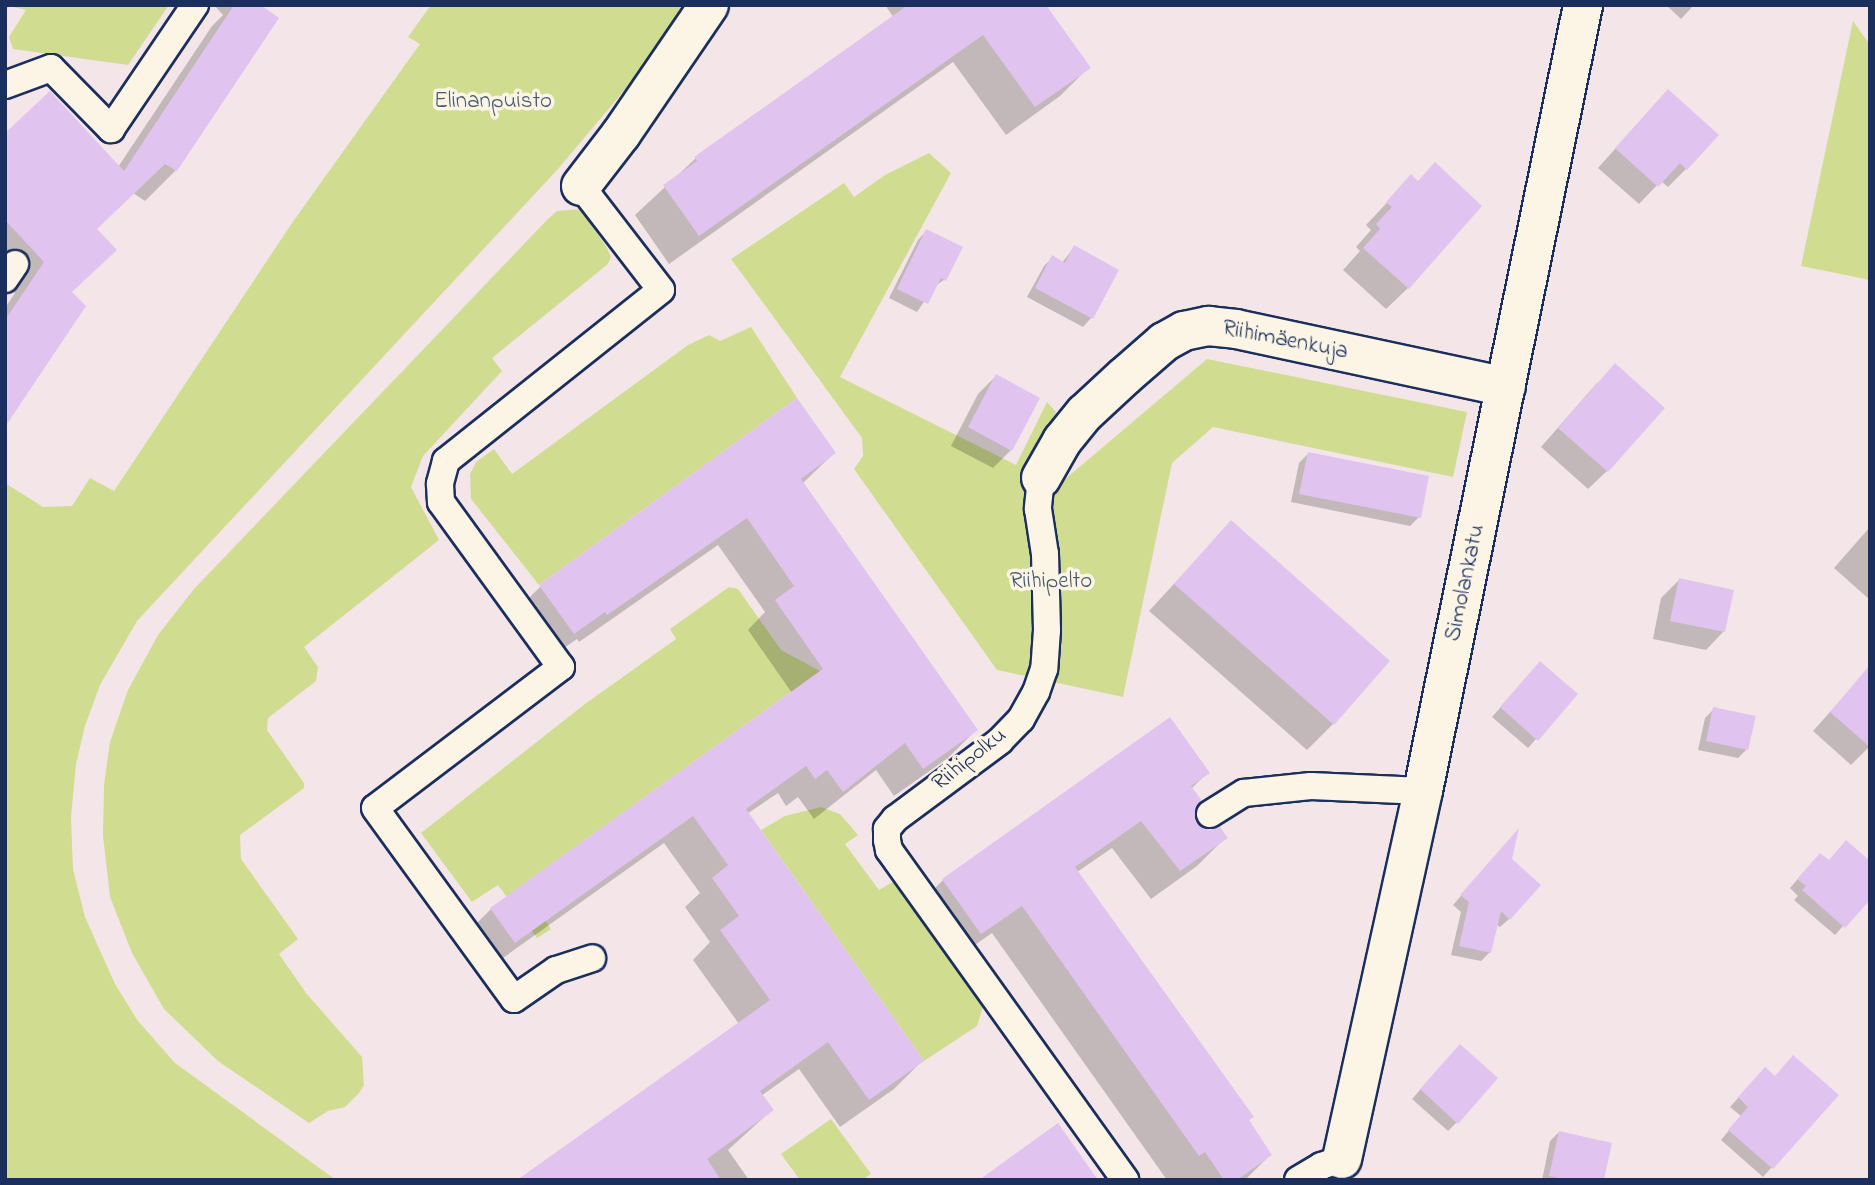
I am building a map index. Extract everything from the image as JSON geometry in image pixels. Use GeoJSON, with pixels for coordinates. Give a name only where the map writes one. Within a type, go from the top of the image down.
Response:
{"type":"FeatureCollection","features":[{"type":"Feature","properties":{"kind":"street"},"geometry":{"type":"LineString","coordinates":[[581,186],[621,134],[709,5]]}},
{"type":"Feature","properties":{"kind":"street","name":"Simolankatu"},"geometry":{"type":"LineString","coordinates":[[1342,1159],[1423,792],[1583,5]]}},
{"type":"Feature","properties":{"kind":"street","name":"Riihimäenkuja"},"geometry":{"type":"LineString","coordinates":[[1041,478],[1062,441],[1085,413],[1125,376],[1164,342],[1184,331],[1208,326],[1236,329],[1507,387]]}},
{"type":"Feature","properties":{"kind":"lane"},"geometry":{"type":"LineString","coordinates":[[5,85],[51,68],[111,129],[195,5]]}},
{"type":"Feature","properties":{"kind":"lane"},"geometry":{"type":"LineString","coordinates":[[581,186],[661,289],[446,461],[440,484],[441,502],[561,667],[375,808],[514,999],[556,970],[592,958]]}},
{"type":"Feature","properties":{"kind":"lane","name":"Riihipolku"},"geometry":{"type":"LineString","coordinates":[[1041,478],[1038,509],[1045,554],[1047,630],[1044,668],[1036,692],[1021,719],[1000,741],[922,797],[887,829],[889,850],[1125,1180]]}},
{"type":"Feature","properties":{"kind":"lane"},"geometry":{"type":"LineString","coordinates":[[1210,814],[1244,793],[1311,786],[1423,792]]}},
{"type":"Feature","properties":{"kind":"lane"},"geometry":{"type":"LineString","coordinates":[[1298,1180],[1321,1166],[1342,1159]]}},
{"type":"Feature","properties":{"kind":"green space"},"geometry":{"type":"Polygon","coordinates":[[[5,5],[169,5],[128,65],[13,49],[9,37],[26,10],[9,6],[5,12],[5,5]]]}},
{"type":"Feature","properties":{"kind":"green space","name":"Elinanpuisto"},"geometry":{"type":"Polygon","coordinates":[[[431,5],[686,5],[643,68],[558,169],[137,621],[100,685],[85,726],[76,764],[71,817],[73,869],[85,917],[115,984],[138,1021],[175,1063],[336,1180],[5,1180],[5,483],[43,507],[72,506],[90,478],[114,491],[292,223],[420,44],[408,37],[431,5]]]}},
{"type":"Feature","properties":{"kind":"green space"},"geometry":{"type":"Polygon","coordinates":[[[1853,21],[1870,45],[1870,280],[1801,266],[1853,21]]]}},
{"type":"Feature","properties":{"kind":"green space","name":"Riihipelto"},"geometry":{"type":"Polygon","coordinates":[[[929,153],[951,173],[840,377],[1016,465],[1047,402],[1056,412],[1034,458],[1057,486],[1207,359],[1467,412],[1453,477],[1213,427],[1172,463],[1123,697],[997,670],[854,469],[863,456],[862,438],[731,259],[844,183],[854,197],[885,175],[929,153]]]}},
{"type":"Feature","properties":{"kind":"green space"},"geometry":{"type":"Polygon","coordinates":[[[581,209],[607,248],[611,257],[608,264],[492,358],[502,371],[423,456],[411,487],[439,540],[304,647],[318,667],[316,681],[268,718],[267,730],[304,783],[304,788],[240,835],[241,859],[298,939],[279,954],[306,993],[362,1057],[364,1085],[359,1093],[345,1107],[328,1111],[309,1123],[218,1061],[164,1009],[132,953],[110,897],[103,836],[104,785],[110,742],[128,690],[158,635],[194,589],[546,221],[557,211],[581,209]]]}},
{"type":"Feature","properties":{"kind":"green space"},"geometry":{"type":"Polygon","coordinates":[[[751,327],[797,398],[539,585],[471,499],[470,474],[476,462],[494,449],[512,474],[688,345],[709,335],[720,341],[751,327]]]}},
{"type":"Feature","properties":{"kind":"green space"},"geometry":{"type":"Polygon","coordinates":[[[729,587],[738,589],[781,650],[820,671],[521,886],[551,929],[537,938],[498,885],[472,902],[421,833],[585,704],[676,639],[670,629],[729,587]]]}},
{"type":"Feature","properties":{"kind":"green space"},"geometry":{"type":"Polygon","coordinates":[[[821,807],[840,814],[858,835],[845,844],[879,890],[894,881],[983,1007],[977,1026],[924,1061],[761,830],[785,816],[821,807]]]}},
{"type":"Feature","properties":{"kind":"green space"},"geometry":{"type":"Polygon","coordinates":[[[831,1119],[871,1174],[862,1180],[800,1180],[781,1154],[831,1119]]]}},
{"type":"Feature","properties":{"kind":"building"},"geometry":{"type":"Polygon","coordinates":[[[234,5],[261,5],[279,18],[177,171],[165,164],[97,229],[117,250],[72,292],[86,306],[5,427],[5,320],[44,262],[5,220],[5,133],[50,91],[124,171],[234,5]]]}},
{"type":"Feature","properties":{"kind":"building"},"geometry":{"type":"Polygon","coordinates":[[[908,5],[1046,5],[1091,68],[1035,107],[983,35],[699,236],[663,185],[697,161],[694,157],[908,5]]]}},
{"type":"Feature","properties":{"kind":"building"},"geometry":{"type":"Polygon","coordinates":[[[1668,89],[1719,135],[1687,170],[1680,163],[1658,187],[1615,148],[1668,89]]]}},
{"type":"Feature","properties":{"kind":"building"},"geometry":{"type":"Polygon","coordinates":[[[1435,162],[1482,206],[1409,289],[1363,248],[1380,229],[1376,224],[1392,207],[1386,202],[1411,174],[1418,181],[1435,162]]]}},
{"type":"Feature","properties":{"kind":"building"},"geometry":{"type":"Polygon","coordinates":[[[926,229],[963,247],[946,281],[941,278],[928,304],[897,289],[926,229]]]}},
{"type":"Feature","properties":{"kind":"building"},"geometry":{"type":"Polygon","coordinates":[[[1074,245],[1119,270],[1093,319],[1035,288],[1052,255],[1065,263],[1074,245]]]}},
{"type":"Feature","properties":{"kind":"building"},"geometry":{"type":"Polygon","coordinates":[[[1615,363],[1665,408],[1608,472],[1558,428],[1615,363]]]}},
{"type":"Feature","properties":{"kind":"building"},"geometry":{"type":"Polygon","coordinates":[[[996,374],[1040,398],[1012,451],[968,427],[996,374]]]}},
{"type":"Feature","properties":{"kind":"building"},"geometry":{"type":"Polygon","coordinates":[[[797,398],[836,453],[801,479],[978,730],[923,769],[905,743],[843,792],[827,770],[815,779],[806,766],[746,809],[924,1061],[869,1100],[828,1042],[760,1091],[774,1110],[707,1159],[721,1180],[517,1180],[770,1000],[720,930],[739,916],[712,878],[728,865],[693,816],[515,943],[490,908],[823,669],[775,600],[794,586],[747,518],[607,615],[605,612],[574,634],[539,585],[797,398]]]}},
{"type":"Feature","properties":{"kind":"building"},"geometry":{"type":"Polygon","coordinates":[[[1308,452],[1429,476],[1421,518],[1299,494],[1308,452]]]}},
{"type":"Feature","properties":{"kind":"building"},"geometry":{"type":"Polygon","coordinates":[[[1231,520],[1390,661],[1334,725],[1174,584],[1231,520]]]}},
{"type":"Feature","properties":{"kind":"building"},"geometry":{"type":"Polygon","coordinates":[[[1679,578],[1734,590],[1725,632],[1670,621],[1679,578]]]}},
{"type":"Feature","properties":{"kind":"building"},"geometry":{"type":"Polygon","coordinates":[[[1540,661],[1578,694],[1538,741],[1500,707],[1540,661]]]}},
{"type":"Feature","properties":{"kind":"building"},"geometry":{"type":"Polygon","coordinates":[[[1870,665],[1870,747],[1830,712],[1870,665]]]}},
{"type":"Feature","properties":{"kind":"building"},"geometry":{"type":"Polygon","coordinates":[[[1713,707],[1756,716],[1748,750],[1706,741],[1713,707]]]}},
{"type":"Feature","properties":{"kind":"building"},"geometry":{"type":"Polygon","coordinates":[[[1170,717],[1210,773],[1191,786],[1202,801],[1196,807],[1196,822],[1210,830],[1220,827],[1228,838],[1180,871],[1141,821],[1075,867],[1254,1117],[1249,1120],[1272,1155],[1237,1180],[1224,1180],[1205,1152],[1199,1156],[1022,906],[981,934],[942,879],[1170,717]]]}},
{"type":"Feature","properties":{"kind":"building"},"geometry":{"type":"Polygon","coordinates":[[[1519,828],[1512,859],[1541,885],[1510,920],[1501,911],[1491,953],[1459,946],[1469,902],[1460,895],[1519,828]]]}},
{"type":"Feature","properties":{"kind":"building"},"geometry":{"type":"Polygon","coordinates":[[[1846,840],[1870,861],[1870,900],[1845,928],[1802,890],[1806,886],[1797,879],[1820,853],[1829,860],[1846,840]]]}},
{"type":"Feature","properties":{"kind":"building"},"geometry":{"type":"Polygon","coordinates":[[[1460,1044],[1498,1078],[1458,1124],[1420,1089],[1460,1044]]]}},
{"type":"Feature","properties":{"kind":"building"},"geometry":{"type":"Polygon","coordinates":[[[1793,1055],[1839,1095],[1773,1169],[1728,1130],[1748,1107],[1738,1097],[1765,1067],[1775,1076],[1793,1055]]]}},
{"type":"Feature","properties":{"kind":"building"},"geometry":{"type":"Polygon","coordinates":[[[1058,1123],[1098,1180],[979,1180],[1058,1123]]]}},
{"type":"Feature","properties":{"kind":"building"},"geometry":{"type":"Polygon","coordinates":[[[1559,1131],[1612,1143],[1604,1180],[1567,1180],[1549,1176],[1559,1131]]]}}]}
